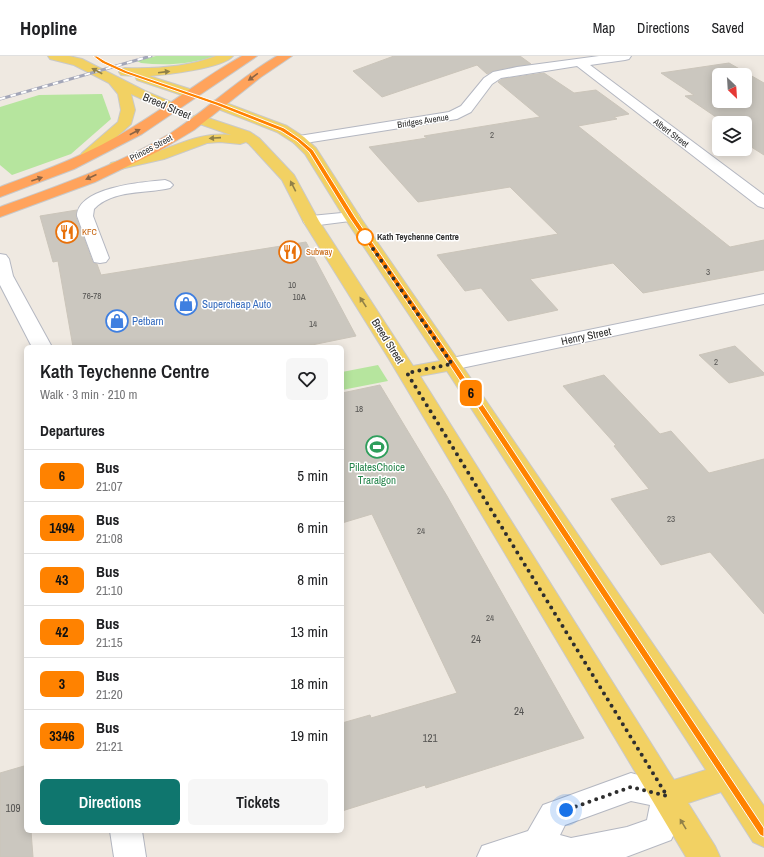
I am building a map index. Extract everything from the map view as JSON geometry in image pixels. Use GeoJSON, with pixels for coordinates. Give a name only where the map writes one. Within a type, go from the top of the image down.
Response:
{"type":"FeatureCollection","features":[{"type":"Feature","properties":{"kind":"highway","name":"Princes Street"},"geometry":{"type":"LineString","coordinates":[[0,192],[47,175],[137,131],[173,108],[191,94],[251,56]]}},
{"type":"Feature","properties":{"kind":"highway","name":"Princes Street"},"geometry":{"type":"LineString","coordinates":[[0,212],[58,192],[116,166],[175,136],[255,75],[286,56]]}},
{"type":"Feature","properties":{"kind":"highway","name":"Breed Street"},"geometry":{"type":"LineString","coordinates":[[191,94],[218,104]]}},
{"type":"Feature","properties":{"kind":"highway","name":"Breed Street"},"geometry":{"type":"LineString","coordinates":[[173,108],[199,119]]}},
{"type":"Feature","properties":{"kind":"main road","name":"Breed Street"},"geometry":{"type":"LineString","coordinates":[[54,56],[78,62],[140,94],[173,108]]}},
{"type":"Feature","properties":{"kind":"main road"},"geometry":{"type":"LineString","coordinates":[[125,72],[168,72],[194,67],[227,56]]}},
{"type":"Feature","properties":{"kind":"main road","name":"Breed Street"},"geometry":{"type":"LineString","coordinates":[[99,59],[125,72],[191,94]]}},
{"type":"Feature","properties":{"kind":"main road"},"geometry":{"type":"LineString","coordinates":[[87,156],[124,124],[128,110],[125,103],[124,94],[114,81]]}},
{"type":"Feature","properties":{"kind":"main road","name":"Breed Street"},"geometry":{"type":"LineString","coordinates":[[218,104],[282,130],[298,140],[311,152],[352,217],[452,364],[764,832]]}},
{"type":"Feature","properties":{"kind":"main road","name":"Breed Street"},"geometry":{"type":"LineString","coordinates":[[199,119],[245,135],[254,141],[289,178],[311,221],[407,373],[704,857]]}},
{"type":"Feature","properties":{"kind":"main road"},"geometry":{"type":"LineString","coordinates":[[116,166],[159,156],[205,139],[220,138],[254,141]]}},
{"type":"Feature","properties":{"kind":"main road","name":"Henry Street"},"geometry":{"type":"LineString","coordinates":[[407,373],[452,364]]}},
{"type":"Feature","properties":{"kind":"main road"},"geometry":{"type":"LineString","coordinates":[[667,796],[727,777]]}},
{"type":"Feature","properties":{"kind":"street","name":"Bridges Avenue"},"geometry":{"type":"LineString","coordinates":[[298,140],[452,116],[466,109],[488,81],[497,75],[625,56]]}},
{"type":"Feature","properties":{"kind":"street","name":"Albert Street"},"geometry":{"type":"LineString","coordinates":[[579,62],[764,203]]}},
{"type":"Feature","properties":{"kind":"street"},"geometry":{"type":"LineString","coordinates":[[100,258],[85,216],[85,210],[88,205],[93,201],[138,186],[165,185]]}},
{"type":"Feature","properties":{"kind":"street"},"geometry":{"type":"LineString","coordinates":[[311,221],[352,217]]}},
{"type":"Feature","properties":{"kind":"street"},"geometry":{"type":"LineString","coordinates":[[0,259],[4,276],[41,345]]}},
{"type":"Feature","properties":{"kind":"street","name":"Henry Street"},"geometry":{"type":"LineString","coordinates":[[452,364],[764,299]]}},
{"type":"Feature","properties":{"kind":"street"},"geometry":{"type":"LineString","coordinates":[[493,857],[538,842],[571,853],[627,842],[660,830],[667,796],[631,787],[554,814],[538,842]]}},
{"type":"Feature","properties":{"kind":"street"},"geometry":{"type":"LineString","coordinates":[[126,833],[130,857]]}},
{"type":"Feature","properties":{"kind":"green space"},"geometry":{"type":"Polygon","coordinates":[[[156,56],[216,56],[179,64],[151,64],[137,61],[156,56]]]}},
{"type":"Feature","properties":{"kind":"green space"},"geometry":{"type":"Polygon","coordinates":[[[102,94],[111,119],[71,154],[12,175],[0,165],[0,107],[39,95],[102,94]]]}},
{"type":"Feature","properties":{"kind":"green space"},"geometry":{"type":"Polygon","coordinates":[[[378,365],[388,381],[344,390],[344,372],[378,365]]]}},
{"type":"Feature","properties":{"kind":"building"},"geometry":{"type":"Polygon","coordinates":[[[394,56],[520,56],[531,64],[493,71],[487,74],[477,65],[382,97],[353,71],[394,56]]]}},
{"type":"Feature","properties":{"kind":"building"},"geometry":{"type":"Polygon","coordinates":[[[729,63],[738,68],[712,68],[712,108],[752,108],[752,76],[764,83],[764,155],[752,147],[752,116],[715,116],[685,96],[694,95],[661,73],[729,63]]]}},
{"type":"Feature","properties":{"kind":"building"},"geometry":{"type":"Polygon","coordinates":[[[544,73],[574,93],[596,90],[629,114],[614,117],[617,119],[578,126],[730,247],[764,240],[764,270],[643,293],[613,263],[530,279],[558,310],[508,321],[481,288],[465,291],[437,255],[558,234],[510,187],[418,202],[369,147],[427,138],[424,136],[540,117],[498,82],[502,79],[544,73]]]}},
{"type":"Feature","properties":{"kind":"building"},"geometry":{"type":"Polygon","coordinates":[[[77,210],[76,217],[93,263],[97,264],[101,275],[306,242],[356,336],[312,345],[73,345],[58,261],[53,262],[40,216],[77,210]]]}},
{"type":"Feature","properties":{"kind":"building"},"geometry":{"type":"Polygon","coordinates":[[[735,346],[764,373],[764,375],[729,383],[699,355],[735,346]]]}},
{"type":"Feature","properties":{"kind":"building"},"geometry":{"type":"Polygon","coordinates":[[[604,375],[660,434],[671,431],[709,473],[764,459],[764,614],[710,552],[661,565],[611,499],[649,489],[614,446],[616,445],[563,386],[604,375]]]}},
{"type":"Feature","properties":{"kind":"building"},"geometry":{"type":"Polygon","coordinates":[[[380,385],[447,496],[584,738],[426,788],[425,785],[344,810],[344,722],[370,715],[371,718],[457,693],[372,514],[344,522],[344,393],[380,385]]]}},
{"type":"Feature","properties":{"kind":"building"},"geometry":{"type":"Polygon","coordinates":[[[24,766],[24,833],[31,833],[33,857],[0,857],[0,773],[24,766]]]}},
{"type":"Feature","properties":{"kind":"railway"},"geometry":{"type":"LineString","coordinates":[[0,99],[151,56]]}},
{"type":"Feature","properties":{"kind":"bus line","name":"6"},"geometry":{"type":"LineString","coordinates":[[95,56],[103,62],[125,72],[256,118],[282,130],[298,140],[311,152],[352,217],[452,364],[764,832]]}},
{"type":"Feature","properties":{"kind":"place","name":"KFC"},"geometry":{"type":"Point","coordinates":[67,232]}},
{"type":"Feature","properties":{"kind":"place","name":"Kath Teychenne Centre"},"geometry":{"type":"Point","coordinates":[365,237]}},
{"type":"Feature","properties":{"kind":"place","name":"Subway"},"geometry":{"type":"Point","coordinates":[290,252]}},
{"type":"Feature","properties":{"kind":"place","name":"Supercheap Auto"},"geometry":{"type":"Point","coordinates":[186,304]}},
{"type":"Feature","properties":{"kind":"place","name":"Petbarn"},"geometry":{"type":"Point","coordinates":[117,321]}},
{"type":"Feature","properties":{"kind":"place","name":"PilatesChoice Traralgon"},"geometry":{"type":"Point","coordinates":[377,447]}},
{"type":"Feature","properties":{"kind":"route"},"geometry":{"type":"LineString","coordinates":[[365,237],[452,364],[407,373],[667,796],[631,787],[566,810]]}}]}
